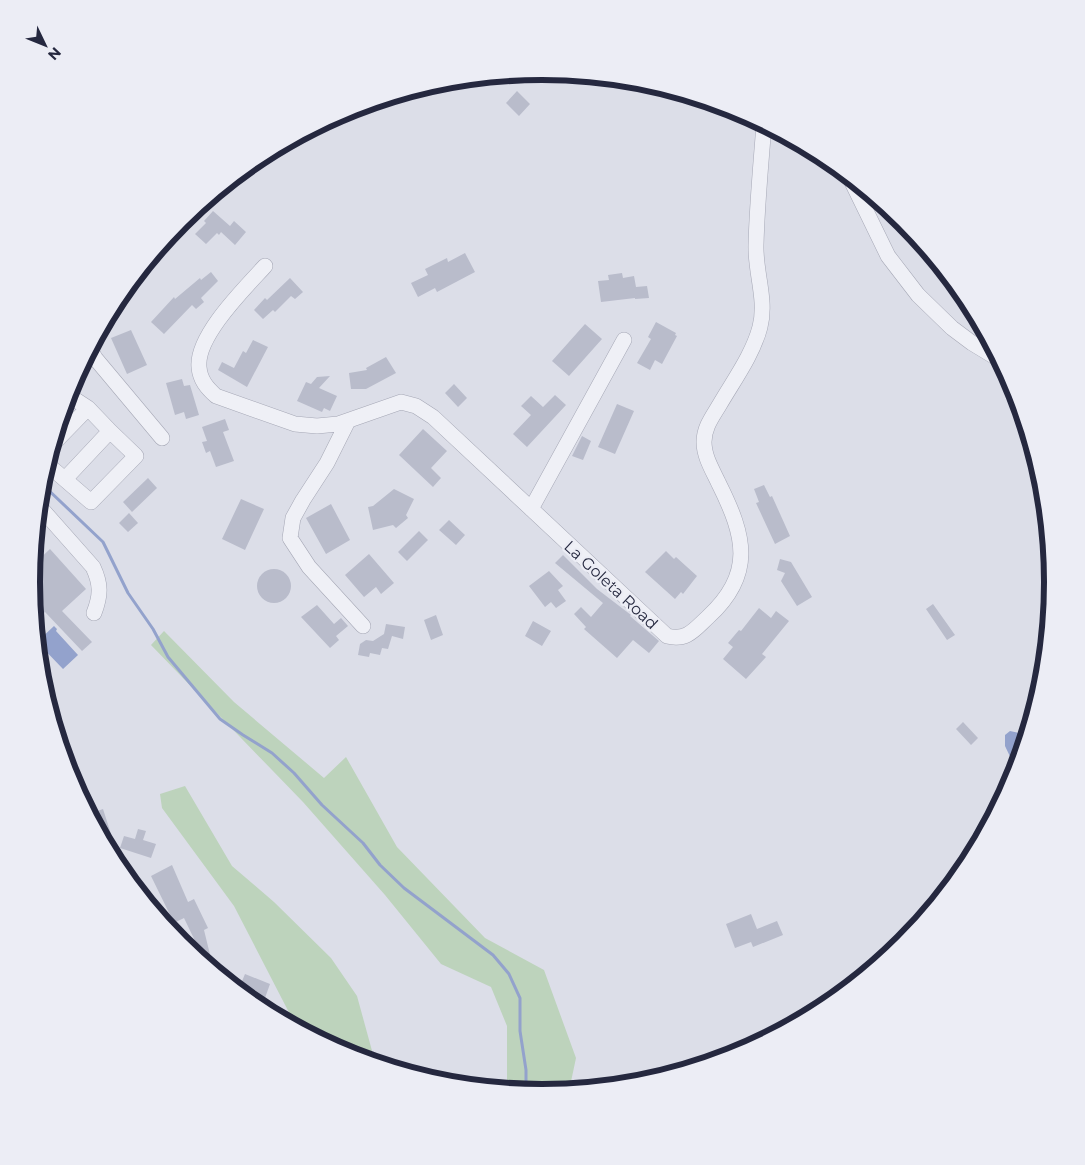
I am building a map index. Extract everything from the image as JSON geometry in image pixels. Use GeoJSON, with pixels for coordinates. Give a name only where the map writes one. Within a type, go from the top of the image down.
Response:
{"type":"FeatureCollection","features":[{"type":"Feature","properties":{"kind":"street","name":"La Goleta Road"},"geometry":{"type":"LineString","coordinates":[[265,266],[225,310],[203,347],[199,365],[201,378],[207,388],[216,396],[296,424],[317,426],[338,424],[401,402],[416,406],[433,417],[667,636],[676,638],[688,636],[718,608],[730,592],[738,576],[741,559],[741,543],[726,498],[706,458],[704,442],[707,426],[755,343],[760,326],[762,308],[756,246],[764,131]]}},
{"type":"Feature","properties":{"kind":"street"},"geometry":{"type":"LineString","coordinates":[[857,192],[888,256],[918,295],[952,328],[972,344],[990,354]]}},
{"type":"Feature","properties":{"kind":"street"},"geometry":{"type":"LineString","coordinates":[[531,509],[624,340]]}},
{"type":"Feature","properties":{"kind":"street"},"geometry":{"type":"LineString","coordinates":[[94,356],[162,438]]}},
{"type":"Feature","properties":{"kind":"street"},"geometry":{"type":"LineString","coordinates":[[53,469],[91,502],[136,456],[88,408],[75,399]]}},
{"type":"Feature","properties":{"kind":"street"},"geometry":{"type":"LineString","coordinates":[[63,434],[88,408]]}},
{"type":"Feature","properties":{"kind":"street"},"geometry":{"type":"LineString","coordinates":[[348,421],[327,463],[302,500],[293,518],[290,538],[309,567],[363,626]]}},
{"type":"Feature","properties":{"kind":"street"},"geometry":{"type":"LineString","coordinates":[[65,480],[110,431]]}},
{"type":"Feature","properties":{"kind":"street"},"geometry":{"type":"LineString","coordinates":[[45,513],[93,567],[98,577],[100,598],[94,613]]}},
{"type":"Feature","properties":{"kind":"green space"},"geometry":{"type":"Polygon","coordinates":[[[164,631],[234,702],[324,778],[346,757],[397,847],[485,938],[544,970],[576,1058],[570,1084],[507,1084],[507,1026],[491,987],[441,964],[385,895],[303,802],[151,645],[164,631]]]}},
{"type":"Feature","properties":{"kind":"green space"},"geometry":{"type":"Polygon","coordinates":[[[185,786],[232,866],[274,902],[331,958],[357,996],[373,1055],[350,1047],[292,1019],[234,906],[162,808],[160,794],[185,786]]]}},
{"type":"Feature","properties":{"kind":"water"},"geometry":{"type":"Polygon","coordinates":[[[54,626],[57,629],[56,631],[78,655],[63,669],[44,650],[43,636],[54,626]]]}},
{"type":"Feature","properties":{"kind":"water"},"geometry":{"type":"Polygon","coordinates":[[[1010,731],[1021,734],[1012,761],[1005,746],[1005,735],[1010,731]]]}},
{"type":"Feature","properties":{"kind":"building"},"geometry":{"type":"Polygon","coordinates":[[[517,91],[530,104],[519,116],[506,103],[517,91]]]}},
{"type":"Feature","properties":{"kind":"building"},"geometry":{"type":"Polygon","coordinates":[[[213,211],[230,226],[234,221],[246,232],[235,245],[221,232],[219,235],[217,233],[206,244],[195,234],[206,223],[204,221],[213,211]]]}},
{"type":"Feature","properties":{"kind":"building"},"geometry":{"type":"Polygon","coordinates":[[[465,253],[475,272],[437,292],[435,288],[418,297],[411,283],[428,275],[425,269],[447,258],[448,262],[465,253]]]}},
{"type":"Feature","properties":{"kind":"building"},"geometry":{"type":"Polygon","coordinates":[[[211,272],[218,281],[201,298],[204,302],[196,309],[192,305],[164,334],[151,322],[174,297],[175,299],[200,278],[201,280],[211,272]]]}},
{"type":"Feature","properties":{"kind":"building"},"geometry":{"type":"Polygon","coordinates":[[[622,273],[623,278],[634,276],[636,287],[647,286],[649,298],[601,302],[598,281],[609,280],[608,275],[622,273]]]}},
{"type":"Feature","properties":{"kind":"building"},"geometry":{"type":"Polygon","coordinates":[[[290,278],[303,292],[295,299],[291,296],[275,312],[273,310],[263,319],[254,310],[265,298],[267,300],[290,278]]]}},
{"type":"Feature","properties":{"kind":"building"},"geometry":{"type":"Polygon","coordinates":[[[656,322],[676,333],[675,335],[677,336],[662,364],[655,360],[650,370],[637,363],[651,339],[648,337],[656,322]]]}},
{"type":"Feature","properties":{"kind":"building"},"geometry":{"type":"Polygon","coordinates":[[[585,324],[602,339],[569,376],[552,361],[585,324]]]}},
{"type":"Feature","properties":{"kind":"building"},"geometry":{"type":"Polygon","coordinates":[[[131,330],[147,365],[127,374],[111,338],[131,330]]]}},
{"type":"Feature","properties":{"kind":"building"},"geometry":{"type":"Polygon","coordinates":[[[253,340],[268,347],[247,387],[218,370],[222,362],[234,368],[243,351],[246,353],[253,340]]]}},
{"type":"Feature","properties":{"kind":"building"},"geometry":{"type":"Polygon","coordinates":[[[386,357],[396,373],[366,389],[351,389],[349,373],[367,370],[366,368],[386,357]]]}},
{"type":"Feature","properties":{"kind":"building"},"geometry":{"type":"Polygon","coordinates":[[[330,376],[319,388],[337,396],[330,411],[324,408],[322,412],[297,401],[306,382],[311,384],[317,377],[330,376]]]}},
{"type":"Feature","properties":{"kind":"building"},"geometry":{"type":"Polygon","coordinates":[[[182,379],[184,386],[190,385],[199,415],[186,419],[184,412],[175,415],[166,383],[182,379]]]}},
{"type":"Feature","properties":{"kind":"building"},"geometry":{"type":"Polygon","coordinates":[[[454,384],[467,398],[458,407],[445,393],[454,384]]]}},
{"type":"Feature","properties":{"kind":"building"},"geometry":{"type":"Polygon","coordinates":[[[555,395],[566,405],[527,447],[513,434],[531,415],[521,406],[531,396],[543,407],[555,395]]]}},
{"type":"Feature","properties":{"kind":"building"},"geometry":{"type":"Polygon","coordinates":[[[617,404],[634,411],[615,454],[598,447],[617,404]]]}},
{"type":"Feature","properties":{"kind":"building"},"geometry":{"type":"Polygon","coordinates":[[[225,419],[229,430],[223,432],[234,461],[216,467],[210,451],[206,453],[202,442],[207,441],[202,427],[225,419]]]}},
{"type":"Feature","properties":{"kind":"building"},"geometry":{"type":"Polygon","coordinates":[[[423,429],[447,451],[431,468],[441,478],[433,487],[399,455],[423,429]]]}},
{"type":"Feature","properties":{"kind":"building"},"geometry":{"type":"Polygon","coordinates":[[[582,436],[591,441],[583,460],[572,456],[582,436]]]}},
{"type":"Feature","properties":{"kind":"building"},"geometry":{"type":"Polygon","coordinates":[[[148,478],[157,488],[132,512],[123,502],[148,478]]]}},
{"type":"Feature","properties":{"kind":"building"},"geometry":{"type":"Polygon","coordinates":[[[764,485],[770,497],[772,496],[790,536],[775,544],[756,503],[759,502],[754,489],[764,485]]]}},
{"type":"Feature","properties":{"kind":"building"},"geometry":{"type":"Polygon","coordinates":[[[394,489],[414,499],[406,515],[408,518],[396,528],[393,525],[373,530],[368,507],[373,506],[394,489]]]}},
{"type":"Feature","properties":{"kind":"building"},"geometry":{"type":"Polygon","coordinates":[[[241,499],[264,509],[245,550],[222,539],[241,499]]]}},
{"type":"Feature","properties":{"kind":"building"},"geometry":{"type":"Polygon","coordinates":[[[331,504],[350,540],[326,554],[306,518],[331,504]]]}},
{"type":"Feature","properties":{"kind":"building"},"geometry":{"type":"Polygon","coordinates":[[[129,513],[138,523],[128,532],[119,523],[129,513]]]}},
{"type":"Feature","properties":{"kind":"building"},"geometry":{"type":"Polygon","coordinates":[[[449,520],[465,535],[456,545],[439,530],[449,520]]]}},
{"type":"Feature","properties":{"kind":"building"},"geometry":{"type":"Polygon","coordinates":[[[419,531],[428,540],[407,561],[398,552],[419,531]]]}},
{"type":"Feature","properties":{"kind":"building"},"geometry":{"type":"Polygon","coordinates":[[[50,549],[86,589],[62,611],[92,642],[82,651],[45,612],[41,616],[41,558],[50,549]]]}},
{"type":"Feature","properties":{"kind":"building"},"geometry":{"type":"Polygon","coordinates":[[[666,551],[674,559],[676,557],[697,576],[683,594],[681,592],[675,599],[645,572],[666,551]]]}},
{"type":"Feature","properties":{"kind":"building"},"geometry":{"type":"Polygon","coordinates":[[[369,554],[394,583],[381,594],[376,587],[364,597],[345,575],[369,554]]]}},
{"type":"Feature","properties":{"kind":"building"},"geometry":{"type":"Polygon","coordinates":[[[563,555],[597,589],[631,615],[659,641],[649,653],[633,640],[617,658],[584,629],[586,627],[574,614],[581,607],[591,617],[603,603],[555,563],[563,555]]]}},
{"type":"Feature","properties":{"kind":"building"},"geometry":{"type":"Polygon","coordinates":[[[780,559],[791,562],[812,597],[797,606],[781,581],[785,573],[777,570],[780,559]]]}},
{"type":"Feature","properties":{"kind":"building"},"geometry":{"type":"Polygon","coordinates":[[[274,569],[286,574],[291,586],[286,598],[274,603],[262,598],[257,586],[262,574],[274,569]]]}},
{"type":"Feature","properties":{"kind":"building"},"geometry":{"type":"Polygon","coordinates":[[[549,571],[563,586],[558,590],[566,601],[556,608],[551,602],[545,607],[529,586],[549,571]]]}},
{"type":"Feature","properties":{"kind":"building"},"geometry":{"type":"Polygon","coordinates":[[[933,604],[955,635],[947,640],[926,609],[933,604]]]}},
{"type":"Feature","properties":{"kind":"building"},"geometry":{"type":"Polygon","coordinates":[[[317,605],[334,624],[341,618],[348,626],[336,636],[339,640],[330,648],[301,617],[317,605]]]}},
{"type":"Feature","properties":{"kind":"building"},"geometry":{"type":"Polygon","coordinates":[[[759,608],[771,618],[776,611],[789,621],[762,654],[766,657],[746,679],[723,659],[733,647],[728,643],[739,630],[741,631],[759,608]]]}},
{"type":"Feature","properties":{"kind":"building"},"geometry":{"type":"Polygon","coordinates":[[[436,615],[443,635],[431,640],[424,620],[436,615]]]}},
{"type":"Feature","properties":{"kind":"building"},"geometry":{"type":"Polygon","coordinates":[[[533,621],[551,631],[542,646],[525,636],[533,621]]]}},
{"type":"Feature","properties":{"kind":"building"},"geometry":{"type":"Polygon","coordinates":[[[386,624],[405,627],[403,639],[392,636],[388,649],[382,648],[380,655],[370,653],[369,657],[358,655],[360,644],[366,640],[373,641],[384,634],[386,624]]]}},
{"type":"Feature","properties":{"kind":"building"},"geometry":{"type":"Polygon","coordinates":[[[963,722],[978,738],[971,745],[956,729],[963,722]]]}},
{"type":"Feature","properties":{"kind":"building"},"geometry":{"type":"Polygon","coordinates":[[[103,809],[115,846],[107,834],[95,812],[103,809]]]}},
{"type":"Feature","properties":{"kind":"building"},"geometry":{"type":"Polygon","coordinates":[[[138,829],[146,831],[143,840],[156,844],[151,858],[120,848],[124,836],[135,839],[138,829]]]}},
{"type":"Feature","properties":{"kind":"building"},"geometry":{"type":"Polygon","coordinates":[[[172,865],[188,902],[194,899],[208,928],[204,930],[211,960],[195,945],[197,945],[184,918],[174,923],[151,876],[172,865]]]}},
{"type":"Feature","properties":{"kind":"building"},"geometry":{"type":"Polygon","coordinates":[[[751,914],[757,929],[777,921],[783,935],[753,947],[751,942],[735,948],[726,924],[751,914]]]}},
{"type":"Feature","properties":{"kind":"building"},"geometry":{"type":"Polygon","coordinates":[[[245,974],[270,984],[264,1001],[241,984],[245,974]]]}},
{"type":"Feature","properties":{"kind":"waterway"},"geometry":{"type":"LineString","coordinates":[[49,490],[103,542],[128,593],[153,629],[168,657],[220,719],[272,753],[294,773],[322,805],[363,843],[380,865],[404,888],[493,955],[509,974],[520,998],[520,1031],[526,1070],[526,1084]]}}]}
